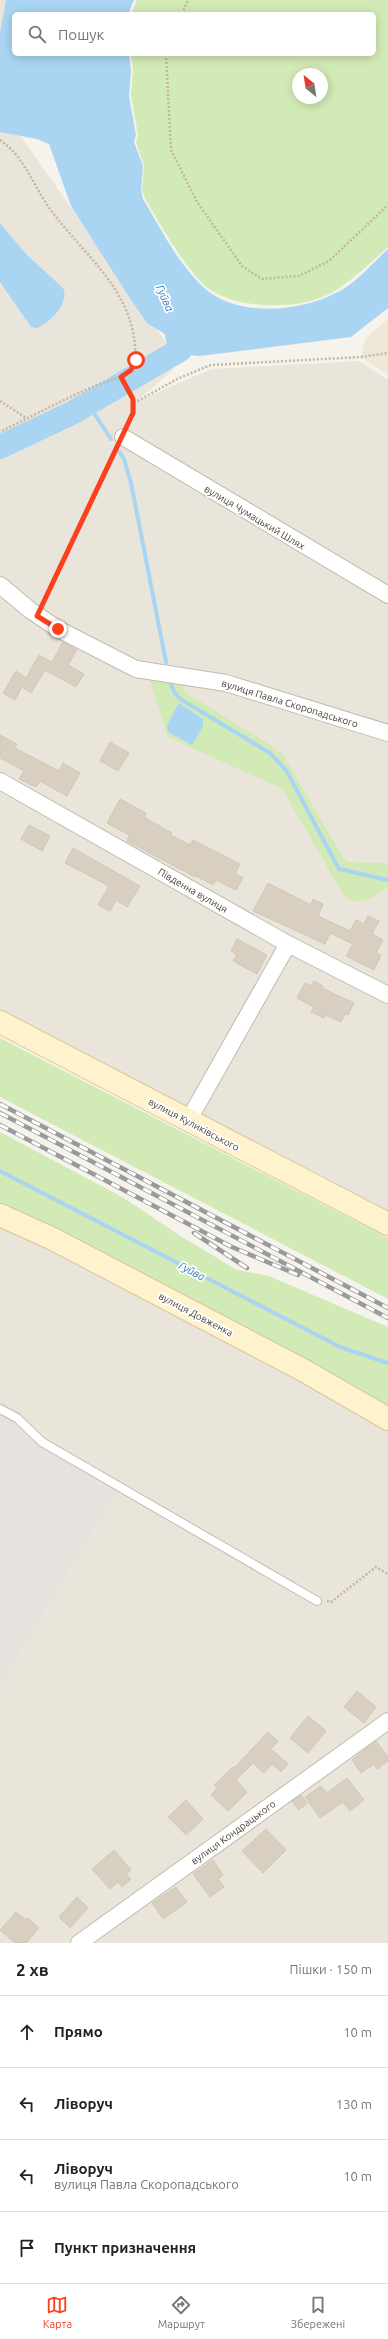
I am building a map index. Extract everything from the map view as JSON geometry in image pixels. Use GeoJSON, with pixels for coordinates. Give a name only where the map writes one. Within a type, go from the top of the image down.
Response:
{"type":"FeatureCollection","features":[{"type":"Feature","properties":{"kind":"street","name":"вулиця Чумацький Шлях"},"geometry":{"type":"LineString","coordinates":[[123,438],[388,595]]}},
{"type":"Feature","properties":{"kind":"street","name":"вулиця Павла Скоропадського"},"geometry":{"type":"LineString","coordinates":[[0,585],[37,616],[83,643],[136,669],[226,683],[388,733]]}},
{"type":"Feature","properties":{"kind":"street","name":"Південна вулиця"},"geometry":{"type":"LineString","coordinates":[[0,781],[288,944],[388,995]]}},
{"type":"Feature","properties":{"kind":"street"},"geometry":{"type":"LineString","coordinates":[[188,1121],[288,944]]}},
{"type":"Feature","properties":{"kind":"street","name":"вулиця Куликівського"},"geometry":{"type":"LineString","coordinates":[[0,1022],[388,1224]]}},
{"type":"Feature","properties":{"kind":"street","name":"вулиця Довженка"},"geometry":{"type":"LineString","coordinates":[[0,1215],[53,1239],[303,1370],[388,1419]]}},
{"type":"Feature","properties":{"kind":"street","name":"вулиця Кондрацького"},"geometry":{"type":"LineString","coordinates":[[79,1943],[388,1721]]}},
{"type":"Feature","properties":{"kind":"lane"},"geometry":{"type":"LineString","coordinates":[[0,1409],[17,1418],[42,1442],[317,1601]]}},
{"type":"Feature","properties":{"kind":"path"},"geometry":{"type":"LineString","coordinates":[[183,12],[188,0]]}},
{"type":"Feature","properties":{"kind":"path"},"geometry":{"type":"LineString","coordinates":[[166,56],[171,150],[197,202],[242,266],[262,279],[299,276],[329,261],[388,205]]}},
{"type":"Feature","properties":{"kind":"path"},"geometry":{"type":"LineString","coordinates":[[0,140],[16,153],[46,203],[108,278],[124,304],[134,336],[136,360],[131,370],[121,377],[107,380],[0,432]]}},
{"type":"Feature","properties":{"kind":"path"},"geometry":{"type":"LineString","coordinates":[[134,403],[180,378],[211,365],[361,357],[388,354]]}},
{"type":"Feature","properties":{"kind":"path"},"geometry":{"type":"LineString","coordinates":[[37,616],[123,438],[133,413],[134,403],[129,390],[121,377]]}},
{"type":"Feature","properties":{"kind":"path"},"geometry":{"type":"LineString","coordinates":[[0,401],[27,418]]}},
{"type":"Feature","properties":{"kind":"path"},"geometry":{"type":"LineString","coordinates":[[317,1601],[331,1602],[376,1567],[388,1574]]}},
{"type":"Feature","properties":{"kind":"shaded area"},"geometry":{"type":"Polygon","coordinates":[[[0,0],[20,0],[15,12],[12,12],[12,32],[3,111],[167,344],[173,370],[136,402],[211,369],[359,361],[388,380],[388,1224],[0,1022],[0,0]]]}},
{"type":"Feature","properties":{"kind":"shaded area"},"geometry":{"type":"Polygon","coordinates":[[[388,319],[388,375],[361,357],[365,339],[388,319]]]}},
{"type":"Feature","properties":{"kind":"shaded area"},"geometry":{"type":"Polygon","coordinates":[[[0,1215],[388,1419],[388,1943],[0,1943],[0,1686],[121,1486],[42,1442],[0,1409],[0,1215]]]}},
{"type":"Feature","properties":{"kind":"shaded area"},"geometry":{"type":"Polygon","coordinates":[[[0,1409],[42,1442],[121,1486],[0,1686],[0,1409]]]}},
{"type":"Feature","properties":{"kind":"green space"},"geometry":{"type":"Polygon","coordinates":[[[137,0],[388,0],[388,247],[345,284],[316,300],[282,305],[264,305],[245,303],[214,292],[202,283],[178,253],[145,198],[142,190],[144,166],[136,142],[138,135],[131,95],[133,70],[131,56],[376,56],[376,12],[132,12],[137,0]]]}},
{"type":"Feature","properties":{"kind":"green space"},"geometry":{"type":"Polygon","coordinates":[[[147,672],[185,676],[184,689],[188,694],[272,746],[284,756],[343,858],[348,862],[388,863],[388,887],[367,900],[350,900],[344,896],[284,792],[278,787],[168,737],[147,672]]]}},
{"type":"Feature","properties":{"kind":"green space"},"geometry":{"type":"Polygon","coordinates":[[[0,1038],[388,1238],[388,1299],[0,1097],[0,1038]]]}},
{"type":"Feature","properties":{"kind":"green space"},"geometry":{"type":"Polygon","coordinates":[[[0,1132],[124,1198],[179,1235],[237,1270],[269,1276],[388,1327],[388,1419],[0,1215],[0,1132]]]}},
{"type":"Feature","properties":{"kind":"water"},"geometry":{"type":"Polygon","coordinates":[[[6,0],[134,0],[129,12],[12,12],[12,56],[129,56],[131,70],[129,96],[136,135],[134,142],[143,166],[141,190],[143,199],[177,256],[193,277],[217,297],[234,304],[253,308],[272,309],[311,303],[329,296],[351,284],[388,249],[388,308],[351,337],[200,356],[187,355],[180,350],[168,336],[147,323],[131,300],[71,206],[49,144],[37,139],[0,132],[0,33],[6,0]]]}},
{"type":"Feature","properties":{"kind":"water"},"geometry":{"type":"Polygon","coordinates":[[[0,223],[27,255],[63,288],[64,299],[62,305],[48,321],[37,328],[31,327],[0,282],[0,223]]]}},
{"type":"Feature","properties":{"kind":"water"},"geometry":{"type":"Polygon","coordinates":[[[179,703],[203,719],[203,726],[192,745],[168,732],[167,725],[179,703]]]}},
{"type":"Feature","properties":{"kind":"building"},"geometry":{"type":"Polygon","coordinates":[[[63,642],[77,650],[68,665],[84,674],[76,687],[45,670],[31,693],[22,687],[15,700],[3,693],[16,671],[26,678],[39,655],[52,662],[63,642]]]}},
{"type":"Feature","properties":{"kind":"building"},"geometry":{"type":"Polygon","coordinates":[[[0,735],[17,744],[15,748],[59,771],[63,763],[80,773],[67,796],[40,781],[36,787],[19,779],[24,771],[0,758],[0,735]]]}},
{"type":"Feature","properties":{"kind":"building"},"geometry":{"type":"Polygon","coordinates":[[[110,742],[129,753],[118,771],[100,761],[110,742]]]}},
{"type":"Feature","properties":{"kind":"building"},"geometry":{"type":"Polygon","coordinates":[[[120,799],[146,813],[144,817],[172,833],[171,835],[190,845],[193,840],[240,864],[235,874],[243,878],[236,890],[216,880],[213,885],[196,876],[195,877],[127,841],[129,835],[107,823],[120,799]]]}},
{"type":"Feature","properties":{"kind":"building"},"geometry":{"type":"Polygon","coordinates":[[[29,825],[50,836],[42,851],[21,839],[29,825]]]}},
{"type":"Feature","properties":{"kind":"building"},"geometry":{"type":"Polygon","coordinates":[[[73,848],[140,886],[127,907],[116,900],[110,911],[98,905],[109,886],[65,863],[73,848]]]}},
{"type":"Feature","properties":{"kind":"building"},"geometry":{"type":"Polygon","coordinates":[[[268,883],[311,905],[313,899],[323,904],[318,916],[350,931],[356,920],[364,924],[368,916],[379,921],[372,934],[383,940],[376,953],[381,955],[374,970],[346,956],[353,944],[330,933],[325,944],[253,911],[268,883]]]}},
{"type":"Feature","properties":{"kind":"building"},"geometry":{"type":"Polygon","coordinates":[[[237,939],[267,955],[257,974],[233,961],[237,955],[231,951],[237,939]]]}},
{"type":"Feature","properties":{"kind":"building"},"geometry":{"type":"Polygon","coordinates":[[[314,981],[323,986],[322,988],[354,1003],[348,1015],[345,1014],[341,1022],[325,1015],[324,1018],[311,1012],[314,1007],[297,998],[305,983],[311,986],[314,981]]]}},
{"type":"Feature","properties":{"kind":"building"},"geometry":{"type":"Polygon","coordinates":[[[357,1691],[376,1707],[364,1723],[344,1707],[357,1691]]]}},
{"type":"Feature","properties":{"kind":"building"},"geometry":{"type":"Polygon","coordinates":[[[308,1716],[326,1731],[308,1753],[290,1738],[308,1716]]]}},
{"type":"Feature","properties":{"kind":"building"},"geometry":{"type":"Polygon","coordinates":[[[268,1732],[278,1741],[271,1749],[288,1764],[281,1772],[272,1764],[264,1773],[253,1763],[236,1780],[247,1792],[228,1811],[211,1795],[217,1788],[214,1785],[233,1767],[234,1768],[268,1732]]]}},
{"type":"Feature","properties":{"kind":"building"},"geometry":{"type":"Polygon","coordinates":[[[376,1741],[388,1757],[388,1761],[377,1769],[374,1764],[361,1773],[352,1760],[376,1741]]]}},
{"type":"Feature","properties":{"kind":"building"},"geometry":{"type":"Polygon","coordinates":[[[347,1778],[364,1800],[350,1811],[343,1802],[320,1818],[305,1797],[321,1786],[327,1793],[347,1778]]]}},
{"type":"Feature","properties":{"kind":"building"},"geometry":{"type":"Polygon","coordinates":[[[301,1795],[307,1803],[299,1810],[292,1801],[301,1795]]]}},
{"type":"Feature","properties":{"kind":"building"},"geometry":{"type":"Polygon","coordinates":[[[186,1800],[203,1819],[186,1835],[168,1817],[186,1800]]]}},
{"type":"Feature","properties":{"kind":"building"},"geometry":{"type":"Polygon","coordinates":[[[266,1829],[286,1850],[263,1873],[242,1851],[266,1829]]]}},
{"type":"Feature","properties":{"kind":"building"},"geometry":{"type":"Polygon","coordinates":[[[114,1850],[131,1870],[126,1874],[131,1879],[122,1887],[118,1882],[110,1889],[92,1869],[114,1850]]]}},
{"type":"Feature","properties":{"kind":"building"},"geometry":{"type":"Polygon","coordinates":[[[213,1860],[223,1875],[218,1879],[224,1887],[210,1897],[193,1874],[213,1860]]]}},
{"type":"Feature","properties":{"kind":"building"},"geometry":{"type":"Polygon","coordinates":[[[176,1887],[187,1902],[163,1919],[152,1903],[176,1887]]]}},
{"type":"Feature","properties":{"kind":"building"},"geometry":{"type":"Polygon","coordinates":[[[77,1897],[88,1908],[70,1928],[59,1917],[77,1897]]]}},
{"type":"Feature","properties":{"kind":"building"},"geometry":{"type":"Polygon","coordinates":[[[16,1912],[26,1920],[28,1918],[39,1928],[26,1943],[15,1943],[0,1930],[16,1912]]]}},
{"type":"Feature","properties":{"kind":"waterway","name":"Гуйва"},"geometry":{"type":"LineString","coordinates":[[0,447],[72,413],[180,350],[174,318]]}},
{"type":"Feature","properties":{"kind":"waterway"},"geometry":{"type":"LineString","coordinates":[[88,404],[111,439]]}},
{"type":"Feature","properties":{"kind":"waterway"},"geometry":{"type":"LineString","coordinates":[[119,451],[124,459],[131,483],[166,662]]}},
{"type":"Feature","properties":{"kind":"waterway"},"geometry":{"type":"LineString","coordinates":[[171,685],[176,695],[182,700],[270,753],[286,770],[339,869],[388,880]]}},
{"type":"Feature","properties":{"kind":"waterway","name":"Гуйва"},"geometry":{"type":"LineString","coordinates":[[0,1171],[340,1347],[388,1363]]}},
{"type":"Feature","properties":{"kind":"railway"},"geometry":{"type":"LineString","coordinates":[[0,1104],[388,1308]]}},
{"type":"Feature","properties":{"kind":"railway"},"geometry":{"type":"LineString","coordinates":[[0,1113],[388,1318]]}},
{"type":"Feature","properties":{"kind":"railway"},"geometry":{"type":"LineString","coordinates":[[0,1125],[232,1247],[298,1275]]}},
{"type":"Feature","properties":{"kind":"railway"},"geometry":{"type":"LineString","coordinates":[[194,1233],[247,1268]]}},
{"type":"Feature","properties":{"kind":"route"},"geometry":{"type":"LineString","coordinates":[[58,629],[37,616],[123,438],[133,413],[133,399],[121,377],[131,370],[136,360]]}}]}
